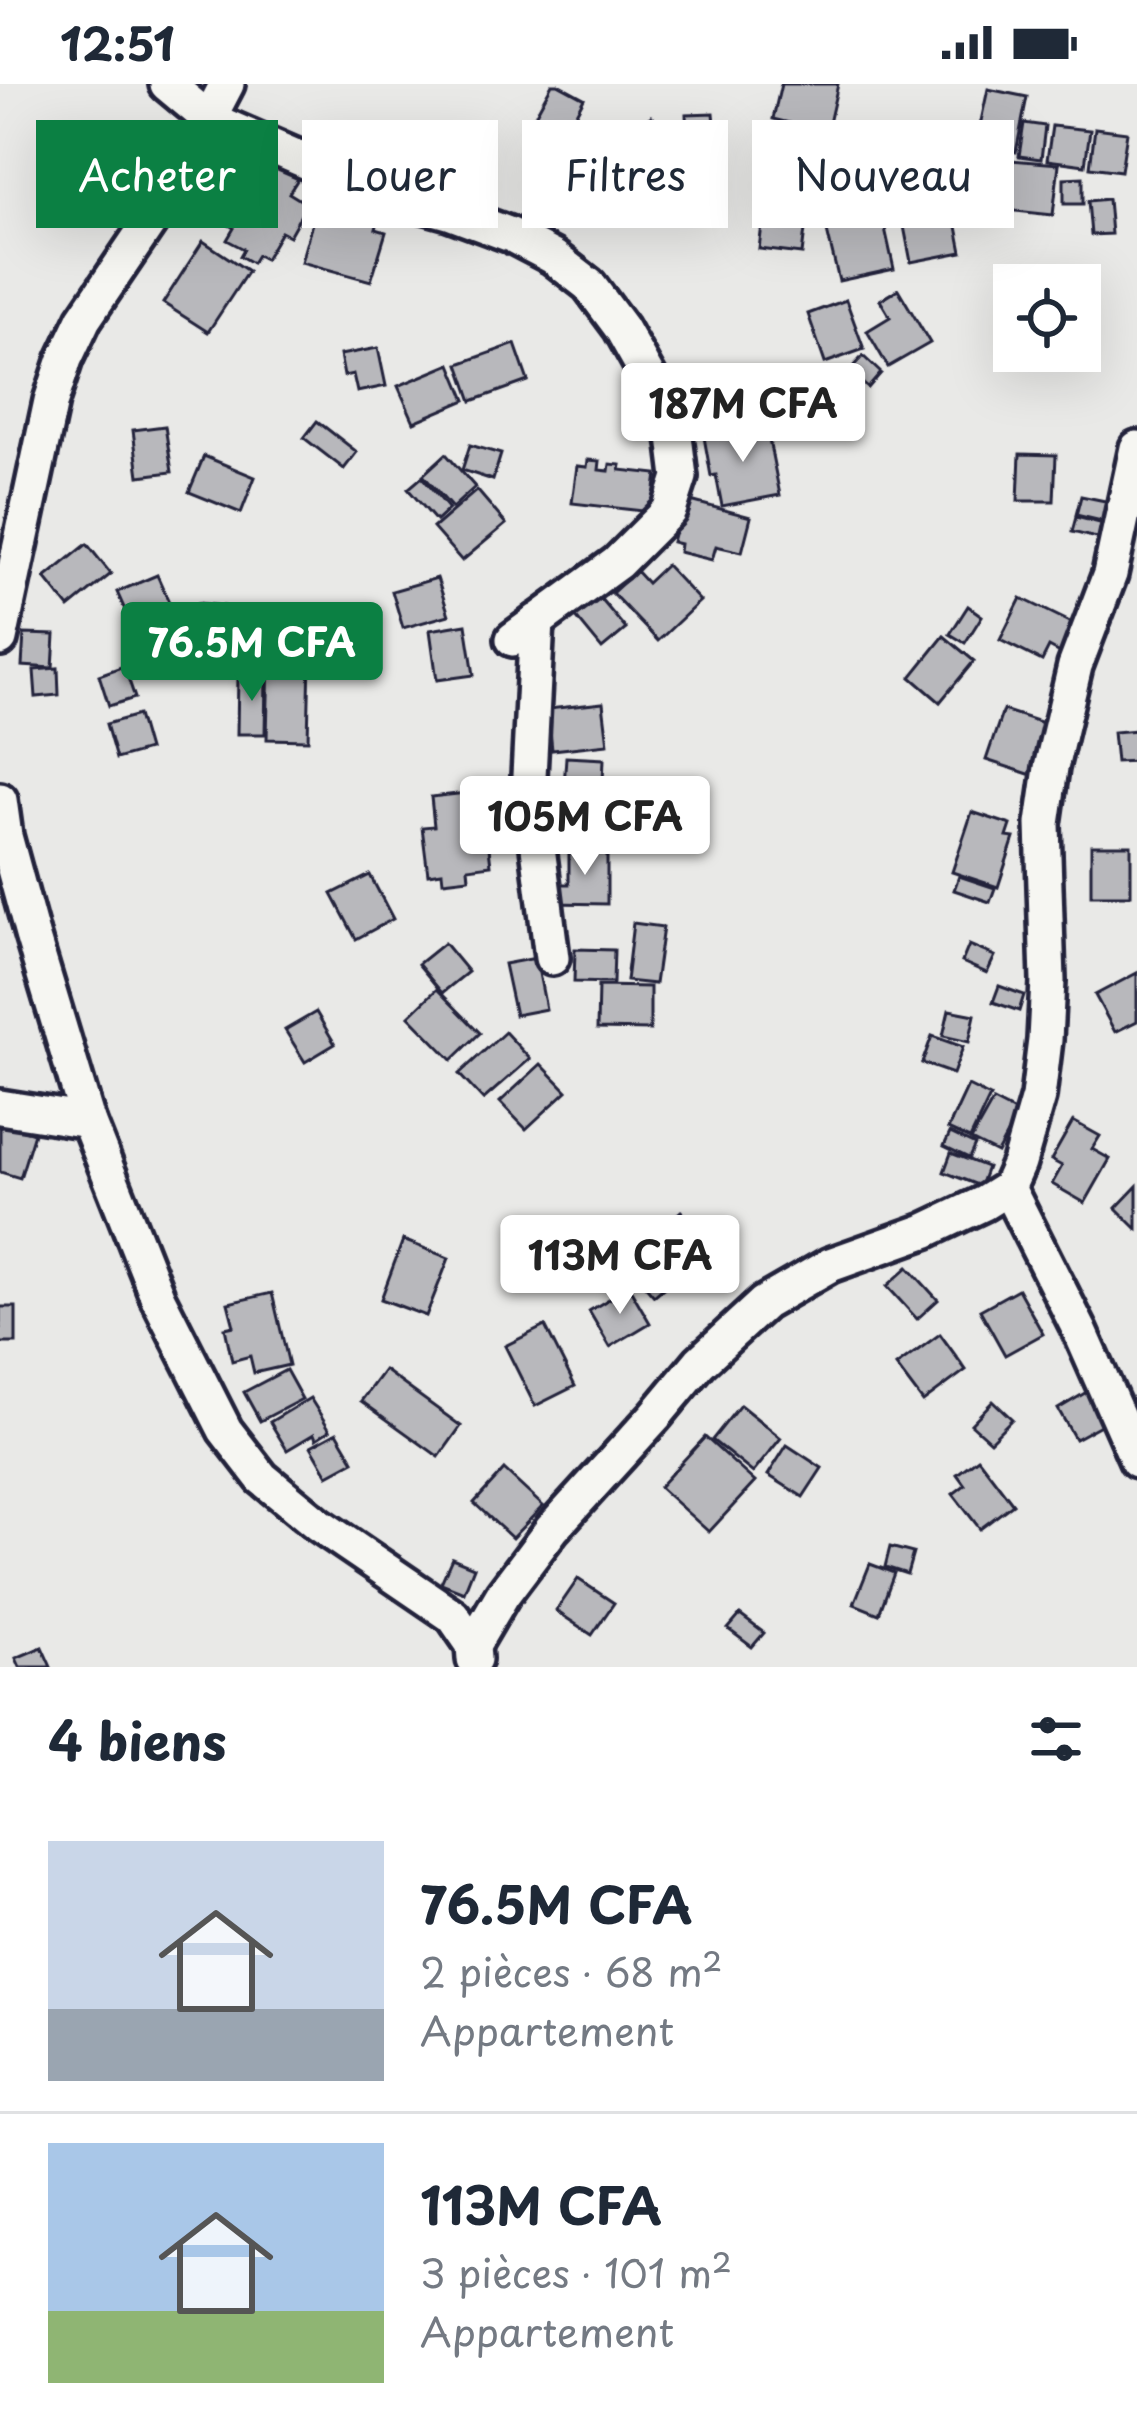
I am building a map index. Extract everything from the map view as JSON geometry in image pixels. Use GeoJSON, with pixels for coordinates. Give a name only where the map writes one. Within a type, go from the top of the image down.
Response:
{"type":"FeatureCollection","features":[{"type":"Feature","properties":{"kind":"street"},"geometry":{"type":"LineString","coordinates":[[167,84],[209,119],[377,192],[449,212],[553,257],[589,285],[655,387],[675,436],[680,478],[669,511],[616,563],[525,630],[530,776],[552,958]]}},
{"type":"Feature","properties":{"kind":"street"},"geometry":{"type":"LineString","coordinates":[[0,640],[51,401],[65,359],[84,319],[172,188],[226,84]]}},
{"type":"Feature","properties":{"kind":"street"},"geometry":{"type":"LineString","coordinates":[[474,1656],[502,1594],[552,1529],[700,1362],[764,1304],[830,1265],[925,1231],[1008,1188],[1038,1097],[1045,1040],[1043,824],[1051,768],[1076,666],[1110,574],[1137,448]]}},
{"type":"Feature","properties":{"kind":"street"},"geometry":{"type":"LineString","coordinates":[[0,800],[32,935],[88,1120],[158,1298],[225,1430],[262,1478],[318,1524],[453,1616],[474,1656]]}},
{"type":"Feature","properties":{"kind":"street"},"geometry":{"type":"LineString","coordinates":[[0,1107],[88,1120]]}},
{"type":"Feature","properties":{"kind":"street"},"geometry":{"type":"LineString","coordinates":[[1008,1188],[1080,1331],[1137,1460]]}},
{"type":"Feature","properties":{"kind":"building"},"geometry":{"type":"Polygon","coordinates":[[[552,84],[584,98],[572,120],[532,120],[552,84]]]}},
{"type":"Feature","properties":{"kind":"building"},"geometry":{"type":"Polygon","coordinates":[[[781,84],[838,84],[830,120],[773,119],[781,84]]]}},
{"type":"Feature","properties":{"kind":"building"},"geometry":{"type":"Polygon","coordinates":[[[988,89],[1027,97],[1016,152],[1014,120],[981,120],[988,89]]]}},
{"type":"Feature","properties":{"kind":"building"},"geometry":{"type":"Polygon","coordinates":[[[714,113],[715,120],[686,120],[686,114],[714,113]]]}},
{"type":"Feature","properties":{"kind":"building"},"geometry":{"type":"Polygon","coordinates":[[[1024,123],[1045,126],[1041,159],[1019,156],[1024,123]]]}},
{"type":"Feature","properties":{"kind":"building"},"geometry":{"type":"Polygon","coordinates":[[[1052,126],[1090,130],[1085,165],[1047,160],[1052,126]]]}},
{"type":"Feature","properties":{"kind":"building"},"geometry":{"type":"Polygon","coordinates":[[[1095,128],[1127,132],[1121,171],[1090,167],[1095,128]]]}},
{"type":"Feature","properties":{"kind":"building"},"geometry":{"type":"Polygon","coordinates":[[[1014,160],[1059,164],[1053,215],[1014,211],[1014,160]]]}},
{"type":"Feature","properties":{"kind":"building"},"geometry":{"type":"Polygon","coordinates":[[[278,161],[301,174],[289,193],[302,201],[302,213],[289,236],[281,232],[265,259],[257,255],[252,263],[240,256],[244,249],[227,240],[234,228],[278,228],[278,161]]]}},
{"type":"Feature","properties":{"kind":"building"},"geometry":{"type":"Polygon","coordinates":[[[1083,177],[1083,204],[1064,204],[1064,178],[1083,177]]]}},
{"type":"Feature","properties":{"kind":"building"},"geometry":{"type":"Polygon","coordinates":[[[1108,199],[1111,234],[1091,235],[1088,201],[1108,199]]]}},
{"type":"Feature","properties":{"kind":"building"},"geometry":{"type":"Polygon","coordinates":[[[311,228],[386,232],[371,281],[301,262],[311,228]]]}},
{"type":"Feature","properties":{"kind":"building"},"geometry":{"type":"Polygon","coordinates":[[[762,228],[805,228],[802,254],[759,249],[762,228]]]}},
{"type":"Feature","properties":{"kind":"building"},"geometry":{"type":"Polygon","coordinates":[[[885,228],[894,269],[839,281],[827,231],[885,228]]]}},
{"type":"Feature","properties":{"kind":"building"},"geometry":{"type":"Polygon","coordinates":[[[904,228],[957,228],[962,252],[911,262],[904,228]]]}},
{"type":"Feature","properties":{"kind":"building"},"geometry":{"type":"Polygon","coordinates":[[[203,241],[248,271],[208,332],[163,303],[203,241]]]}},
{"type":"Feature","properties":{"kind":"building"},"geometry":{"type":"Polygon","coordinates":[[[898,289],[930,343],[888,367],[867,331],[890,317],[880,300],[898,289]]]}},
{"type":"Feature","properties":{"kind":"building"},"geometry":{"type":"Polygon","coordinates":[[[846,300],[864,349],[825,363],[808,314],[846,300]]]}},
{"type":"Feature","properties":{"kind":"building"},"geometry":{"type":"Polygon","coordinates":[[[515,344],[528,381],[472,401],[459,364],[515,344]]]}},
{"type":"Feature","properties":{"kind":"building"},"geometry":{"type":"Polygon","coordinates":[[[378,348],[386,386],[357,392],[353,374],[344,376],[340,355],[378,348]]]}},
{"type":"Feature","properties":{"kind":"building"},"geometry":{"type":"Polygon","coordinates":[[[863,356],[881,373],[868,388],[849,371],[863,356]]]}},
{"type":"Feature","properties":{"kind":"building"},"geometry":{"type":"Polygon","coordinates":[[[451,364],[466,400],[414,422],[398,386],[451,364]]]}},
{"type":"Feature","properties":{"kind":"building"},"geometry":{"type":"Polygon","coordinates":[[[713,397],[719,428],[686,434],[680,403],[713,397]]]}},
{"type":"Feature","properties":{"kind":"building"},"geometry":{"type":"Polygon","coordinates":[[[317,421],[357,452],[344,469],[304,438],[317,421]]]}},
{"type":"Feature","properties":{"kind":"building"},"geometry":{"type":"Polygon","coordinates":[[[766,425],[780,495],[722,506],[704,437],[766,425]]]}},
{"type":"Feature","properties":{"kind":"building"},"geometry":{"type":"Polygon","coordinates":[[[165,426],[172,472],[139,476],[133,430],[165,426]]]}},
{"type":"Feature","properties":{"kind":"building"},"geometry":{"type":"Polygon","coordinates":[[[470,445],[501,454],[493,480],[462,470],[470,445]]]}},
{"type":"Feature","properties":{"kind":"building"},"geometry":{"type":"Polygon","coordinates":[[[446,454],[475,487],[452,508],[423,475],[446,454]]]}},
{"type":"Feature","properties":{"kind":"building"},"geometry":{"type":"Polygon","coordinates":[[[1020,454],[1056,455],[1054,501],[1018,501],[1020,454]]]}},
{"type":"Feature","properties":{"kind":"building"},"geometry":{"type":"Polygon","coordinates":[[[204,456],[255,477],[241,513],[189,492],[204,456]]]}},
{"type":"Feature","properties":{"kind":"building"},"geometry":{"type":"Polygon","coordinates":[[[588,460],[600,461],[599,470],[609,471],[610,464],[621,465],[620,470],[657,474],[652,512],[572,503],[577,466],[587,467],[588,460]]]}},
{"type":"Feature","properties":{"kind":"building"},"geometry":{"type":"Polygon","coordinates":[[[422,477],[449,509],[436,521],[408,489],[422,477]]]}},
{"type":"Feature","properties":{"kind":"building"},"geometry":{"type":"Polygon","coordinates":[[[477,490],[506,524],[462,561],[433,528],[477,490]]]}},
{"type":"Feature","properties":{"kind":"building"},"geometry":{"type":"Polygon","coordinates":[[[1081,496],[1110,502],[1106,522],[1076,515],[1081,496]]]}},
{"type":"Feature","properties":{"kind":"building"},"geometry":{"type":"Polygon","coordinates":[[[683,499],[751,517],[742,552],[716,546],[712,560],[679,552],[680,544],[672,542],[683,499]]]}},
{"type":"Feature","properties":{"kind":"building"},"geometry":{"type":"Polygon","coordinates":[[[1076,517],[1104,524],[1100,539],[1072,532],[1076,517]]]}},
{"type":"Feature","properties":{"kind":"building"},"geometry":{"type":"Polygon","coordinates":[[[87,544],[111,574],[69,608],[45,578],[87,544]]]}},
{"type":"Feature","properties":{"kind":"building"},"geometry":{"type":"Polygon","coordinates":[[[666,565],[700,601],[658,641],[612,593],[636,571],[647,583],[666,565]]]}},
{"type":"Feature","properties":{"kind":"building"},"geometry":{"type":"Polygon","coordinates":[[[157,575],[173,611],[133,628],[117,592],[157,575]]]}},
{"type":"Feature","properties":{"kind":"building"},"geometry":{"type":"Polygon","coordinates":[[[437,578],[449,615],[403,628],[392,591],[437,578]]]}},
{"type":"Feature","properties":{"kind":"building"},"geometry":{"type":"Polygon","coordinates":[[[594,591],[626,629],[602,649],[570,610],[594,591]]]}},
{"type":"Feature","properties":{"kind":"building"},"geometry":{"type":"Polygon","coordinates":[[[1021,598],[1076,625],[1062,654],[1049,647],[1042,661],[1000,640],[1021,598]]]}},
{"type":"Feature","properties":{"kind":"building"},"geometry":{"type":"Polygon","coordinates":[[[198,603],[263,611],[258,649],[241,647],[240,652],[192,646],[198,603]]]}},
{"type":"Feature","properties":{"kind":"building"},"geometry":{"type":"Polygon","coordinates":[[[968,606],[982,616],[965,643],[950,634],[968,606]]]}},
{"type":"Feature","properties":{"kind":"building"},"geometry":{"type":"Polygon","coordinates":[[[466,624],[474,675],[437,680],[430,630],[466,624]]]}},
{"type":"Feature","properties":{"kind":"building"},"geometry":{"type":"Polygon","coordinates":[[[24,634],[55,635],[53,668],[22,666],[24,634]]]}},
{"type":"Feature","properties":{"kind":"building"},"geometry":{"type":"Polygon","coordinates":[[[944,636],[974,661],[940,702],[911,677],[944,636]]]}},
{"type":"Feature","properties":{"kind":"building"},"geometry":{"type":"Polygon","coordinates":[[[269,657],[310,658],[308,740],[267,739],[269,657]]]}},
{"type":"Feature","properties":{"kind":"building"},"geometry":{"type":"Polygon","coordinates":[[[124,666],[135,698],[109,706],[99,675],[124,666]]]}},
{"type":"Feature","properties":{"kind":"building"},"geometry":{"type":"Polygon","coordinates":[[[58,668],[59,695],[36,697],[34,670],[58,668]]]}},
{"type":"Feature","properties":{"kind":"building"},"geometry":{"type":"Polygon","coordinates":[[[238,675],[266,675],[265,734],[237,734],[238,675]]]}},
{"type":"Feature","properties":{"kind":"building"},"geometry":{"type":"Polygon","coordinates":[[[603,703],[608,744],[552,750],[548,709],[603,703]]]}},
{"type":"Feature","properties":{"kind":"building"},"geometry":{"type":"Polygon","coordinates":[[[1003,710],[1052,726],[1035,776],[986,760],[1003,710]]]}},
{"type":"Feature","properties":{"kind":"building"},"geometry":{"type":"Polygon","coordinates":[[[138,715],[148,750],[116,759],[106,724],[138,715]]]}},
{"type":"Feature","properties":{"kind":"building"},"geometry":{"type":"Polygon","coordinates":[[[1137,730],[1137,761],[1116,762],[1113,732],[1137,730]]]}},
{"type":"Feature","properties":{"kind":"building"},"geometry":{"type":"Polygon","coordinates":[[[566,757],[604,759],[602,804],[563,801],[566,757]]]}},
{"type":"Feature","properties":{"kind":"building"},"geometry":{"type":"Polygon","coordinates":[[[493,790],[499,846],[489,848],[491,865],[468,868],[469,878],[443,881],[442,872],[428,874],[422,827],[434,826],[431,797],[493,790]]]}},
{"type":"Feature","properties":{"kind":"building"},"geometry":{"type":"Polygon","coordinates":[[[972,812],[1011,825],[1007,837],[1014,838],[998,887],[952,872],[972,812]]]}},
{"type":"Feature","properties":{"kind":"building"},"geometry":{"type":"Polygon","coordinates":[[[569,816],[605,816],[605,845],[569,844],[569,816]]]}},
{"type":"Feature","properties":{"kind":"building"},"geometry":{"type":"Polygon","coordinates":[[[1091,845],[1131,845],[1131,895],[1091,895],[1091,845]]]}},
{"type":"Feature","properties":{"kind":"building"},"geometry":{"type":"Polygon","coordinates":[[[569,848],[607,848],[607,904],[553,903],[553,884],[569,884],[569,848]]]}},
{"type":"Feature","properties":{"kind":"building"},"geometry":{"type":"Polygon","coordinates":[[[370,875],[393,919],[356,939],[332,894],[370,875]]]}},
{"type":"Feature","properties":{"kind":"building"},"geometry":{"type":"Polygon","coordinates":[[[959,876],[995,888],[990,902],[954,890],[959,876]]]}},
{"type":"Feature","properties":{"kind":"building"},"geometry":{"type":"Polygon","coordinates":[[[633,923],[663,927],[655,984],[626,981],[633,923]]]}},
{"type":"Feature","properties":{"kind":"building"},"geometry":{"type":"Polygon","coordinates":[[[444,943],[468,972],[442,993],[418,964],[444,943]]]}},
{"type":"Feature","properties":{"kind":"building"},"geometry":{"type":"Polygon","coordinates":[[[969,945],[995,956],[987,973],[962,962],[969,945]]]}},
{"type":"Feature","properties":{"kind":"building"},"geometry":{"type":"Polygon","coordinates":[[[575,949],[614,950],[613,983],[574,982],[575,949]]]}},
{"type":"Feature","properties":{"kind":"building"},"geometry":{"type":"Polygon","coordinates":[[[536,958],[546,1009],[515,1015],[504,964],[536,958]]]}},
{"type":"Feature","properties":{"kind":"building"},"geometry":{"type":"Polygon","coordinates":[[[1137,973],[1137,1021],[1115,1032],[1095,995],[1137,973]]]}},
{"type":"Feature","properties":{"kind":"building"},"geometry":{"type":"Polygon","coordinates":[[[598,986],[650,987],[650,1030],[597,1029],[598,986]]]}},
{"type":"Feature","properties":{"kind":"building"},"geometry":{"type":"Polygon","coordinates":[[[999,986],[1024,995],[1019,1011],[993,1002],[999,986]]]}},
{"type":"Feature","properties":{"kind":"building"},"geometry":{"type":"Polygon","coordinates":[[[437,989],[480,1033],[452,1060],[409,1016],[437,989]]]}},
{"type":"Feature","properties":{"kind":"building"},"geometry":{"type":"Polygon","coordinates":[[[949,1010],[975,1015],[969,1042],[943,1036],[949,1010]]]}},
{"type":"Feature","properties":{"kind":"building"},"geometry":{"type":"Polygon","coordinates":[[[316,1012],[335,1044],[305,1062],[285,1030],[316,1012]]]}},
{"type":"Feature","properties":{"kind":"building"},"geometry":{"type":"Polygon","coordinates":[[[505,1032],[530,1059],[483,1100],[459,1074],[505,1032]]]}},
{"type":"Feature","properties":{"kind":"building"},"geometry":{"type":"Polygon","coordinates":[[[932,1036],[963,1047],[953,1074],[922,1063],[932,1036]]]}},
{"type":"Feature","properties":{"kind":"building"},"geometry":{"type":"Polygon","coordinates":[[[541,1064],[567,1091],[526,1129],[500,1102],[541,1064]]]}},
{"type":"Feature","properties":{"kind":"building"},"geometry":{"type":"Polygon","coordinates":[[[968,1086],[990,1097],[970,1139],[948,1129],[968,1086]]]}},
{"type":"Feature","properties":{"kind":"building"},"geometry":{"type":"Polygon","coordinates":[[[993,1101],[1018,1114],[997,1153],[971,1140],[993,1101]]]}},
{"type":"Feature","properties":{"kind":"building"},"geometry":{"type":"Polygon","coordinates":[[[1073,1121],[1100,1136],[1092,1149],[1110,1159],[1085,1203],[1052,1184],[1062,1166],[1051,1160],[1073,1121]]]}},
{"type":"Feature","properties":{"kind":"building"},"geometry":{"type":"Polygon","coordinates":[[[0,1123],[34,1133],[20,1178],[0,1172],[0,1123]]]}},
{"type":"Feature","properties":{"kind":"building"},"geometry":{"type":"Polygon","coordinates":[[[950,1133],[975,1145],[969,1158],[944,1146],[950,1133]]]}},
{"type":"Feature","properties":{"kind":"building"},"geometry":{"type":"Polygon","coordinates":[[[951,1153],[987,1167],[980,1186],[944,1172],[951,1153]]]}},
{"type":"Feature","properties":{"kind":"building"},"geometry":{"type":"Polygon","coordinates":[[[1137,1186],[1137,1229],[1116,1208],[1137,1186]]]}},
{"type":"Feature","properties":{"kind":"building"},"geometry":{"type":"Polygon","coordinates":[[[681,1211],[702,1233],[675,1257],[654,1235],[681,1211]]]}},
{"type":"Feature","properties":{"kind":"building"},"geometry":{"type":"Polygon","coordinates":[[[648,1236],[680,1274],[654,1296],[621,1258],[648,1236]]]}},
{"type":"Feature","properties":{"kind":"building"},"geometry":{"type":"Polygon","coordinates":[[[403,1240],[449,1258],[426,1316],[381,1299],[403,1240]]]}},
{"type":"Feature","properties":{"kind":"building"},"geometry":{"type":"Polygon","coordinates":[[[908,1267],[938,1300],[917,1319],[887,1286],[908,1267]]]}},
{"type":"Feature","properties":{"kind":"building"},"geometry":{"type":"Polygon","coordinates":[[[629,1287],[650,1323],[610,1347],[589,1311],[629,1287]]]}},
{"type":"Feature","properties":{"kind":"building"},"geometry":{"type":"Polygon","coordinates":[[[1018,1289],[1043,1334],[1005,1355],[980,1310],[1018,1289]]]}},
{"type":"Feature","properties":{"kind":"building"},"geometry":{"type":"Polygon","coordinates":[[[272,1293],[289,1365],[254,1373],[250,1356],[232,1361],[225,1328],[234,1326],[228,1303],[272,1293]]]}},
{"type":"Feature","properties":{"kind":"building"},"geometry":{"type":"Polygon","coordinates":[[[0,1307],[16,1307],[16,1343],[0,1343],[0,1307]]]}},
{"type":"Feature","properties":{"kind":"building"},"geometry":{"type":"Polygon","coordinates":[[[545,1326],[575,1386],[535,1406],[505,1346],[545,1326]]]}},
{"type":"Feature","properties":{"kind":"building"},"geometry":{"type":"Polygon","coordinates":[[[940,1334],[966,1370],[923,1402],[896,1366],[940,1334]]]}},
{"type":"Feature","properties":{"kind":"building"},"geometry":{"type":"Polygon","coordinates":[[[286,1370],[302,1399],[260,1421],[244,1392],[286,1370]]]}},
{"type":"Feature","properties":{"kind":"building"},"geometry":{"type":"Polygon","coordinates":[[[384,1370],[461,1426],[439,1457],[361,1401],[384,1370]]]}},
{"type":"Feature","properties":{"kind":"building"},"geometry":{"type":"Polygon","coordinates":[[[1090,1390],[1108,1421],[1075,1439],[1058,1409],[1090,1390]]]}},
{"type":"Feature","properties":{"kind":"building"},"geometry":{"type":"Polygon","coordinates":[[[310,1398],[330,1430],[287,1450],[270,1422],[310,1398]]]}},
{"type":"Feature","properties":{"kind":"building"},"geometry":{"type":"Polygon","coordinates":[[[993,1401],[1012,1419],[990,1441],[971,1424],[993,1401]]]}},
{"type":"Feature","properties":{"kind":"building"},"geometry":{"type":"Polygon","coordinates":[[[740,1405],[781,1438],[753,1473],[712,1440],[740,1405]]]}},
{"type":"Feature","properties":{"kind":"building"},"geometry":{"type":"Polygon","coordinates":[[[337,1432],[354,1461],[328,1475],[311,1446],[337,1432]]]}},
{"type":"Feature","properties":{"kind":"building"},"geometry":{"type":"Polygon","coordinates":[[[705,1437],[755,1482],[709,1532],[659,1487],[705,1437]]]}},
{"type":"Feature","properties":{"kind":"building"},"geometry":{"type":"Polygon","coordinates":[[[787,1445],[822,1468],[803,1497],[768,1475],[787,1445]]]}},
{"type":"Feature","properties":{"kind":"building"},"geometry":{"type":"Polygon","coordinates":[[[978,1458],[1013,1504],[980,1529],[953,1494],[965,1485],[957,1474],[978,1458]]]}},
{"type":"Feature","properties":{"kind":"building"},"geometry":{"type":"Polygon","coordinates":[[[504,1470],[543,1506],[512,1538],[474,1503],[504,1470]]]}},
{"type":"Feature","properties":{"kind":"building"},"geometry":{"type":"Polygon","coordinates":[[[890,1547],[913,1553],[907,1574],[885,1567],[890,1547]]]}},
{"type":"Feature","properties":{"kind":"building"},"geometry":{"type":"Polygon","coordinates":[[[452,1558],[474,1567],[464,1592],[441,1583],[452,1558]]]}},
{"type":"Feature","properties":{"kind":"building"},"geometry":{"type":"Polygon","coordinates":[[[870,1564],[894,1573],[879,1614],[854,1604],[870,1564]]]}},
{"type":"Feature","properties":{"kind":"building"},"geometry":{"type":"Polygon","coordinates":[[[578,1579],[614,1603],[592,1635],[556,1611],[578,1579]]]}},
{"type":"Feature","properties":{"kind":"building"},"geometry":{"type":"Polygon","coordinates":[[[740,1615],[764,1633],[752,1647],[728,1629],[740,1615]]]}},
{"type":"Feature","properties":{"kind":"building"},"geometry":{"type":"Polygon","coordinates":[[[42,1647],[51,1667],[20,1667],[16,1658],[42,1647]]]}}]}
